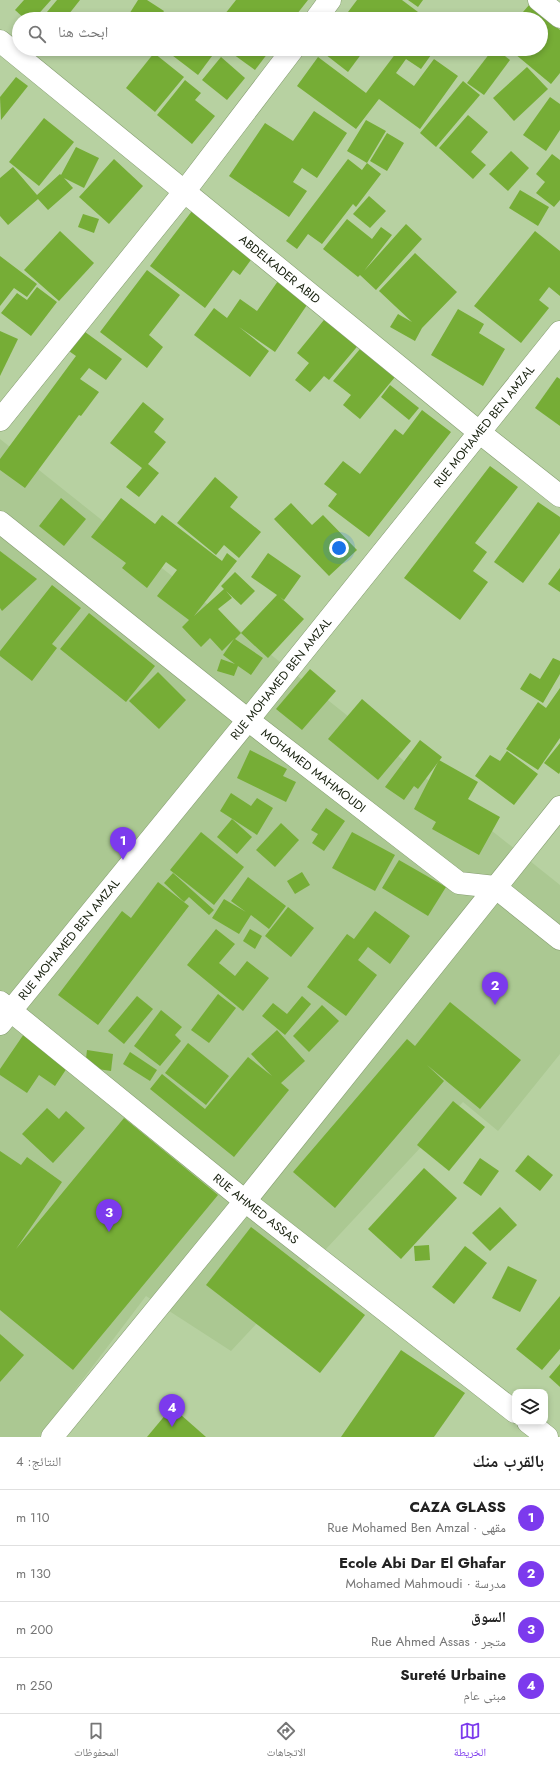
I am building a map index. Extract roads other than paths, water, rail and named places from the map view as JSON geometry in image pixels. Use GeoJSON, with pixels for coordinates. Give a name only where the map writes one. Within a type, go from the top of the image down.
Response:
{"type":"FeatureCollection","features":[{"type":"Feature","properties":{"kind":"street"},"geometry":{"type":"LineString","coordinates":[[321,12],[330,0]]}},
{"type":"Feature","properties":{"kind":"street"},"geometry":{"type":"LineString","coordinates":[[539,0],[560,17]]}},
{"type":"Feature","properties":{"kind":"street","name":"ABDELKADER ABID"},"geometry":{"type":"LineString","coordinates":[[0,41],[12,51]]}},
{"type":"Feature","properties":{"kind":"street","name":"ABDELKADER ABID"},"geometry":{"type":"LineString","coordinates":[[18,56],[479,432],[560,496]]}},
{"type":"Feature","properties":{"kind":"street"},"geometry":{"type":"LineString","coordinates":[[0,420],[184,192],[288,56]]}},
{"type":"Feature","properties":{"kind":"street","name":"RUE MOHAMED BEN AMZAL"},"geometry":{"type":"LineString","coordinates":[[3,1012],[248,720],[560,332]]}},
{"type":"Feature","properties":{"kind":"street","name":"MOHAMED MAHMOUDI"},"geometry":{"type":"LineString","coordinates":[[0,522],[248,720],[459,883],[495,887]]}},
{"type":"Feature","properties":{"kind":"street"},"geometry":{"type":"LineString","coordinates":[[52,1437],[245,1201],[560,807]]}},
{"type":"Feature","properties":{"kind":"street"},"geometry":{"type":"LineString","coordinates":[[495,887],[560,939]]}},
{"type":"Feature","properties":{"kind":"street","name":"RUE AHMED ASSAS"},"geometry":{"type":"LineString","coordinates":[[3,1012],[512,1410]]}},
{"type":"Feature","properties":{"kind":"street"},"geometry":{"type":"LineString","coordinates":[[532,1425],[547,1437]]}},
{"type":"Feature","properties":{"kind":"place","name":"CAZA GLASS"},"geometry":{"type":"Point","coordinates":[123,860]}},
{"type":"Feature","properties":{"kind":"place","name":"Ecole Abi Dar El Ghafar"},"geometry":{"type":"Point","coordinates":[495,1005]}},
{"type":"Feature","properties":{"kind":"place","name":"السوق"},"geometry":{"type":"Point","coordinates":[109,1232]}},
{"type":"Feature","properties":{"kind":"place","name":"Sureté Urbaine"},"geometry":{"type":"Point","coordinates":[172,1427]}}]}
